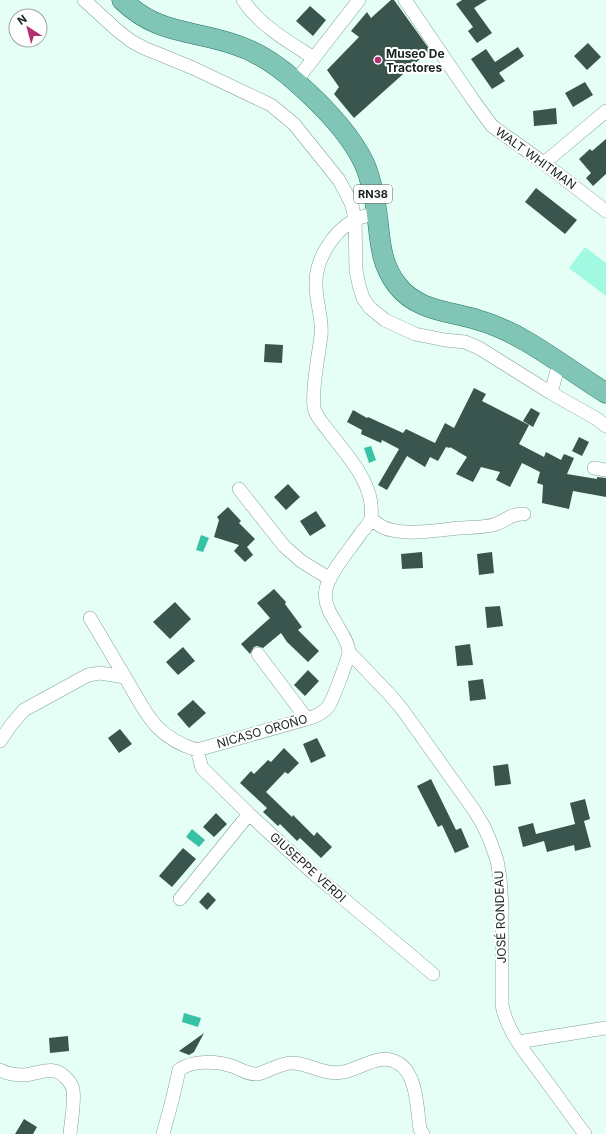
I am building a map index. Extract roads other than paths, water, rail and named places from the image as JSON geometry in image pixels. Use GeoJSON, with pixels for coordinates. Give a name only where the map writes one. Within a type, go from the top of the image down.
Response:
{"type":"FeatureCollection","features":[{"type":"Feature","properties":{"kind":"main road","name":"RN38"},"geometry":{"type":"LineString","coordinates":[[122,0],[138,14],[163,27],[222,40],[253,52],[269,61],[296,81],[328,114],[358,152],[369,176],[377,213],[379,243],[385,265],[397,285],[412,299],[423,306],[486,322],[513,334],[606,393]]}},
{"type":"Feature","properties":{"kind":"street"},"geometry":{"type":"LineString","coordinates":[[84,0],[131,41],[144,48],[193,68],[271,105],[285,115],[314,147],[339,180],[352,205],[355,220],[356,270],[359,285],[370,308],[385,320],[415,334],[465,342],[479,348],[551,393],[597,419],[606,426]]}},
{"type":"Feature","properties":{"kind":"street"},"geometry":{"type":"LineString","coordinates":[[243,0],[250,9],[271,29],[314,58]]}},
{"type":"Feature","properties":{"kind":"street"},"geometry":{"type":"LineString","coordinates":[[296,81],[359,0]]}},
{"type":"Feature","properties":{"kind":"street","name":"WALT WHITMAN"},"geometry":{"type":"LineString","coordinates":[[405,0],[492,126],[606,211]]}},
{"type":"Feature","properties":{"kind":"street"},"geometry":{"type":"LineString","coordinates":[[544,164],[606,111]]}},
{"type":"Feature","properties":{"kind":"street"},"geometry":{"type":"LineString","coordinates":[[349,652],[346,642],[329,611],[326,602],[326,590],[330,579],[371,519],[371,504],[367,489],[358,471],[319,420],[313,406],[322,326],[316,286],[317,275],[325,251],[333,238],[344,227],[355,220],[377,213]]}},
{"type":"Feature","properties":{"kind":"street"},"geometry":{"type":"LineString","coordinates":[[551,393],[559,363]]}},
{"type":"Feature","properties":{"kind":"street"},"geometry":{"type":"LineString","coordinates":[[238,489],[284,546],[301,561],[330,579]]}},
{"type":"Feature","properties":{"kind":"street"},"geometry":{"type":"LineString","coordinates":[[371,519],[382,527],[392,531],[406,532],[483,526],[496,524],[516,514],[524,514]]}},
{"type":"Feature","properties":{"kind":"street"},"geometry":{"type":"LineString","coordinates":[[90,618],[147,714],[163,733],[184,746],[197,750]]}},
{"type":"Feature","properties":{"kind":"street","name":"NICASO OROÑO"},"geometry":{"type":"LineString","coordinates":[[197,750],[320,714],[328,707],[333,698],[349,652]]}},
{"type":"Feature","properties":{"kind":"street","name":"JOSÉ RONDEAU"},"geometry":{"type":"LineString","coordinates":[[349,652],[402,709],[474,810],[483,825],[497,860],[500,878],[502,907],[502,1005],[507,1023],[518,1042],[585,1134]]}},
{"type":"Feature","properties":{"kind":"street"},"geometry":{"type":"LineString","coordinates":[[258,654],[307,719]]}},
{"type":"Feature","properties":{"kind":"street"},"geometry":{"type":"LineString","coordinates":[[0,741],[24,710],[88,676],[100,673],[125,677]]}},
{"type":"Feature","properties":{"kind":"street","name":"GIUSEPPE VERDI"},"geometry":{"type":"LineString","coordinates":[[197,750],[202,768],[250,814],[313,873],[383,934],[433,974]]}},
{"type":"Feature","properties":{"kind":"street"},"geometry":{"type":"LineString","coordinates":[[180,899],[250,814]]}},
{"type":"Feature","properties":{"kind":"street"},"geometry":{"type":"LineString","coordinates":[[518,1042],[606,1028]]}},
{"type":"Feature","properties":{"kind":"street"},"geometry":{"type":"LineString","coordinates":[[163,1134],[174,1097],[179,1070],[188,1064],[218,1063],[251,1074],[258,1074],[284,1064],[292,1063],[340,1073],[380,1059],[389,1059],[405,1067],[413,1084],[420,1129],[423,1134]]}},
{"type":"Feature","properties":{"kind":"street"},"geometry":{"type":"LineString","coordinates":[[0,1070],[11,1075],[26,1075],[55,1070],[62,1074],[71,1083],[73,1090],[70,1134]]}},
{"type":"Feature","properties":{"kind":"place","name":"Museo De Tractores"},"geometry":{"type":"Point","coordinates":[378,60]}}]}
